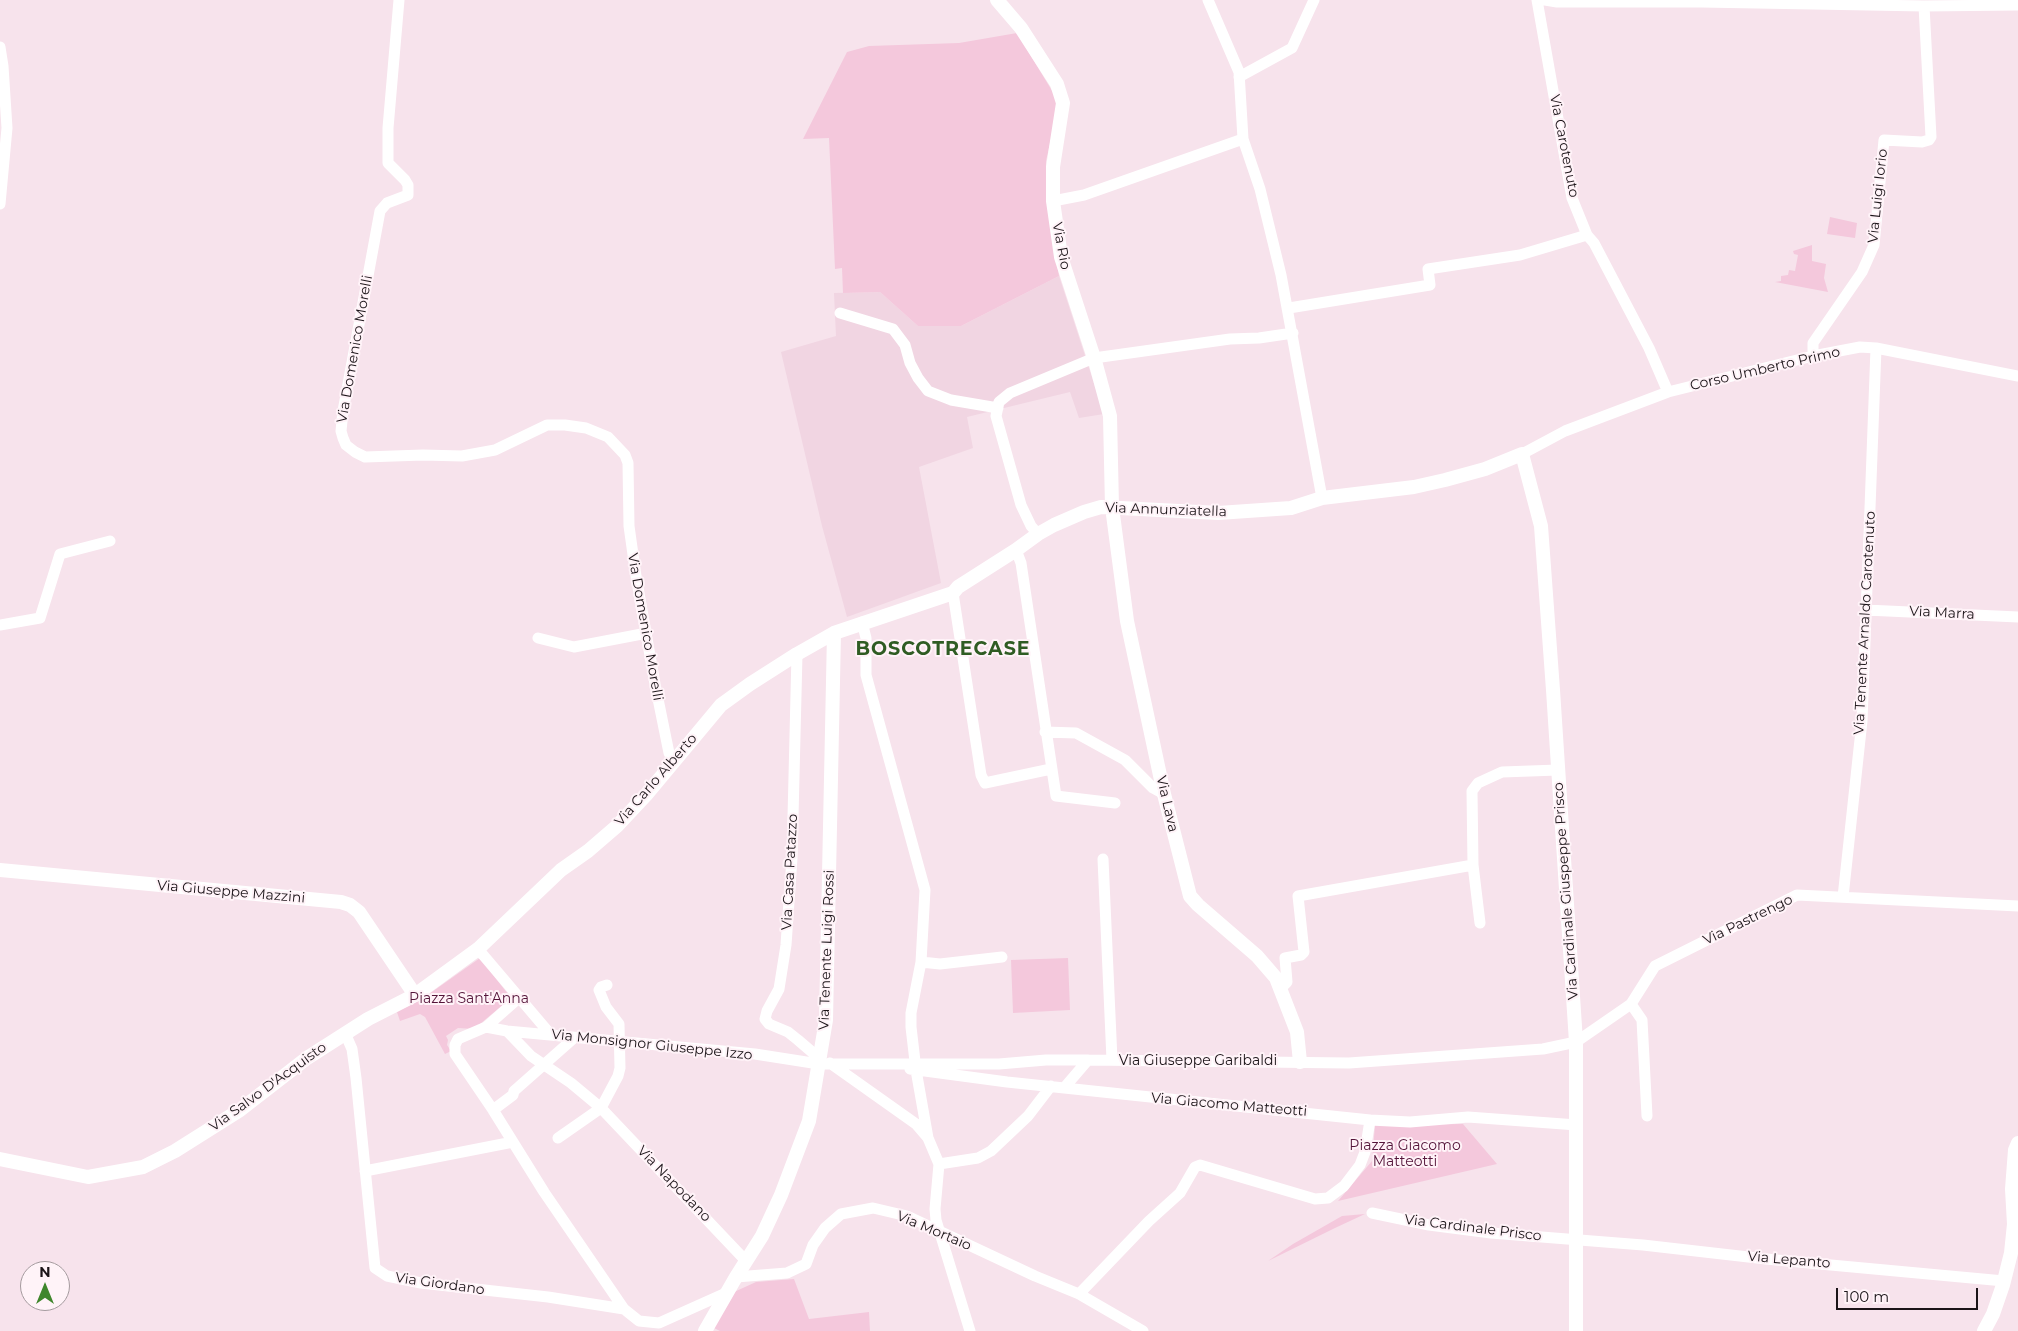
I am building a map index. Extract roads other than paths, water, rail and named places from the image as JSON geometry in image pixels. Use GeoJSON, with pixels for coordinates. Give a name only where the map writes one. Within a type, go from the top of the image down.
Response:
{"type":"FeatureCollection","features":[{"type":"Feature","properties":{"kind":"street","name":"Via Domenico Morelli"},"geometry":{"type":"LineString","coordinates":[[399,0],[388,128],[388,162],[408,185],[408,195],[387,204],[380,211],[343,411],[341,431],[343,438],[346,445],[355,452],[365,456],[462,456],[495,450],[547,426],[565,425],[586,428],[608,437],[625,455],[628,463],[630,537],[663,725],[669,753],[674,760]]}},
{"type":"Feature","properties":{"kind":"street","name":"Via Rio"},"geometry":{"type":"LineString","coordinates":[[997,0],[1032,44],[1057,84],[1063,103],[1053,167],[1054,201],[1061,257],[1094,358],[1110,416],[1112,507]]}},
{"type":"Feature","properties":{"kind":"street"},"geometry":{"type":"LineString","coordinates":[[1208,0],[1239,72],[1243,138],[1260,189],[1288,308],[1322,498]]}},
{"type":"Feature","properties":{"kind":"street"},"geometry":{"type":"LineString","coordinates":[[1239,77],[1292,48],[1314,0]]}},
{"type":"Feature","properties":{"kind":"street","name":"Via Carotenuto"},"geometry":{"type":"LineString","coordinates":[[1537,0],[1568,184],[1586,235],[1594,243],[1649,348],[1668,392]]}},
{"type":"Feature","properties":{"kind":"street"},"geometry":{"type":"LineString","coordinates":[[1545,0],[1557,2],[1604,0],[2018,6]]}},
{"type":"Feature","properties":{"kind":"street","name":"Via Luigi Iorio"},"geometry":{"type":"LineString","coordinates":[[1813,356],[1813,343],[1862,272],[1874,245],[1884,140],[1922,142],[1929,140],[1931,137],[1924,6]]}},
{"type":"Feature","properties":{"kind":"street"},"geometry":{"type":"LineString","coordinates":[[0,47],[3,66],[4,127],[0,204]]}},
{"type":"Feature","properties":{"kind":"street"},"geometry":{"type":"LineString","coordinates":[[1054,201],[1084,195],[1243,138]]}},
{"type":"Feature","properties":{"kind":"street"},"geometry":{"type":"LineString","coordinates":[[1288,308],[1430,284],[1428,269],[1520,255],[1586,235]]}},
{"type":"Feature","properties":{"kind":"street"},"geometry":{"type":"LineString","coordinates":[[840,313],[893,329],[905,345],[914,370],[928,391],[951,400],[998,408]]}},
{"type":"Feature","properties":{"kind":"street"},"geometry":{"type":"LineString","coordinates":[[1038,534],[1031,526],[1022,505],[996,416],[999,402],[1010,393],[1094,358],[1230,339],[1259,338],[1293,333]]}},
{"type":"Feature","properties":{"kind":"street","name":"Corso Umberto Primo"},"geometry":{"type":"LineString","coordinates":[[1522,454],[1564,431],[1668,392],[1813,356],[1860,347],[1876,348],[2018,376]]}},
{"type":"Feature","properties":{"kind":"street","name":"Via Tenente Arnaldo Carotenuto"},"geometry":{"type":"LineString","coordinates":[[1843,898],[1862,721],[1876,348]]}},
{"type":"Feature","properties":{"kind":"street","name":"Via Annunziatella"},"geometry":{"type":"LineString","coordinates":[[834,633],[953,592],[1038,534],[1084,512],[1112,507],[1218,513],[1291,508],[1322,498],[1414,487],[1485,469],[1522,454]]}},
{"type":"Feature","properties":{"kind":"street","name":"Via Cardinale Giuspeppe Prisco"},"geometry":{"type":"LineString","coordinates":[[1522,454],[1540,526],[1576,1042],[1576,1331]]}},
{"type":"Feature","properties":{"kind":"street","name":"Via Lava"},"geometry":{"type":"LineString","coordinates":[[1112,507],[1127,621],[1164,794],[1190,896],[1198,906],[1257,956],[1276,978],[1297,1032],[1300,1062]]}},
{"type":"Feature","properties":{"kind":"street"},"geometry":{"type":"LineString","coordinates":[[0,625],[40,618],[60,554],[110,541]]}},
{"type":"Feature","properties":{"kind":"street"},"geometry":{"type":"LineString","coordinates":[[1016,550],[1021,563],[1056,796],[1115,803]]}},
{"type":"Feature","properties":{"kind":"street"},"geometry":{"type":"LineString","coordinates":[[953,592],[981,775],[985,783],[1051,769]]}},
{"type":"Feature","properties":{"kind":"street","name":"Via Marra"},"geometry":{"type":"LineString","coordinates":[[1866,610],[2018,617]]}},
{"type":"Feature","properties":{"kind":"street"},"geometry":{"type":"LineString","coordinates":[[862,622],[866,638],[866,675],[925,890],[921,962],[911,1020],[916,1067],[928,1138],[939,1164],[935,1209],[939,1232],[970,1331]]}},
{"type":"Feature","properties":{"kind":"street"},"geometry":{"type":"LineString","coordinates":[[538,638],[574,647],[647,633]]}},
{"type":"Feature","properties":{"kind":"street","name":"Via Carlo Alberto"},"geometry":{"type":"LineString","coordinates":[[415,995],[478,949],[560,870],[588,851],[616,826],[646,795],[721,705],[797,654],[834,633]]}},
{"type":"Feature","properties":{"kind":"street","name":"Via Tenente Luigi Rossi"},"geometry":{"type":"LineString","coordinates":[[705,1331],[762,1236],[781,1195],[808,1121],[823,1062],[826,1020],[834,633]]}},
{"type":"Feature","properties":{"kind":"street","name":"Via Casa Patazzo"},"geometry":{"type":"LineString","coordinates":[[797,654],[792,858],[786,945],[779,989],[767,1011],[765,1019],[769,1024],[788,1032],[823,1062]]}},
{"type":"Feature","properties":{"kind":"street"},"geometry":{"type":"LineString","coordinates":[[1045,732],[1076,733],[1125,760],[1153,788],[1164,794]]}},
{"type":"Feature","properties":{"kind":"street"},"geometry":{"type":"LineString","coordinates":[[1480,922],[1473,866],[1472,791],[1478,782],[1502,772],[1558,770]]}},
{"type":"Feature","properties":{"kind":"street"},"geometry":{"type":"LineString","coordinates":[[1103,860],[1112,1060]]}},
{"type":"Feature","properties":{"kind":"street"},"geometry":{"type":"LineString","coordinates":[[1280,989],[1287,982],[1285,958],[1301,955],[1304,952],[1298,896],[1473,866]]}},
{"type":"Feature","properties":{"kind":"street","name":"Via Giuseppe Mazzini"},"geometry":{"type":"LineString","coordinates":[[0,870],[350,904],[359,912],[415,995]]}},
{"type":"Feature","properties":{"kind":"street","name":"Via Pastrengo"},"geometry":{"type":"LineString","coordinates":[[1576,1042],[1632,1004],[1655,966],[1797,895],[2018,906]]}},
{"type":"Feature","properties":{"kind":"street"},"geometry":{"type":"LineString","coordinates":[[478,949],[551,1035]]}},
{"type":"Feature","properties":{"kind":"street"},"geometry":{"type":"LineString","coordinates":[[921,962],[940,964],[1002,957]]}},
{"type":"Feature","properties":{"kind":"street"},"geometry":{"type":"LineString","coordinates":[[558,1138],[601,1108],[618,1076],[620,1068],[619,1024],[606,1007],[599,990],[607,985]]}},
{"type":"Feature","properties":{"kind":"street","name":"Via Salvo D'Acquisto"},"geometry":{"type":"LineString","coordinates":[[0,1159],[88,1177],[143,1167],[175,1151],[240,1110],[307,1058],[345,1033],[415,995]]}},
{"type":"Feature","properties":{"kind":"street"},"geometry":{"type":"LineString","coordinates":[[520,997],[486,1027],[458,1039],[455,1045],[455,1054],[493,1110],[544,1192],[624,1309],[639,1326],[659,1323],[726,1294]]}},
{"type":"Feature","properties":{"kind":"street"},"geometry":{"type":"LineString","coordinates":[[1632,1004],[1642,1020],[1647,1116]]}},
{"type":"Feature","properties":{"kind":"street","name":"Via Monsignor Giuseppe Izzo"},"geometry":{"type":"LineString","coordinates":[[486,1027],[574,1038],[823,1062]]}},
{"type":"Feature","properties":{"kind":"street","name":"Via Napodano"},"geometry":{"type":"LineString","coordinates":[[507,1031],[531,1056],[571,1083],[601,1108],[746,1261]]}},
{"type":"Feature","properties":{"kind":"street","name":"Via Giordano"},"geometry":{"type":"LineString","coordinates":[[345,1033],[352,1049],[375,1268],[387,1276],[421,1283],[548,1297],[624,1309]]}},
{"type":"Feature","properties":{"kind":"street"},"geometry":{"type":"LineString","coordinates":[[493,1110],[513,1096],[514,1091],[574,1038]]}},
{"type":"Feature","properties":{"kind":"street","name":"Via Giuseppe Garibaldi"},"geometry":{"type":"LineString","coordinates":[[916,1067],[1046,1060],[1349,1062],[1543,1049],[1576,1042]]}},
{"type":"Feature","properties":{"kind":"street"},"geometry":{"type":"LineString","coordinates":[[1064,1088],[1088,1060]]}},
{"type":"Feature","properties":{"kind":"street"},"geometry":{"type":"LineString","coordinates":[[823,1062],[916,1124],[928,1138]]}},
{"type":"Feature","properties":{"kind":"street","name":"Via Giacomo Matteotti"},"geometry":{"type":"LineString","coordinates":[[823,1062],[916,1067],[1064,1088],[1370,1120],[1410,1122],[1468,1117],[1577,1125]]}},
{"type":"Feature","properties":{"kind":"street"},"geometry":{"type":"LineString","coordinates":[[939,1164],[978,1158],[991,1151],[1028,1116],[1051,1086]]}},
{"type":"Feature","properties":{"kind":"street"},"geometry":{"type":"LineString","coordinates":[[1078,1294],[1180,1193],[1195,1167],[1200,1165],[1315,1199],[1328,1198],[1344,1186],[1360,1165],[1365,1152],[1370,1120]]}},
{"type":"Feature","properties":{"kind":"street"},"geometry":{"type":"LineString","coordinates":[[365,1171],[513,1142]]}},
{"type":"Feature","properties":{"kind":"street"},"geometry":{"type":"LineString","coordinates":[[1984,1331],[1993,1314],[2011,1253],[2014,1224],[2012,1189],[2018,1143]]}},
{"type":"Feature","properties":{"kind":"street"},"geometry":{"type":"LineString","coordinates":[[0,1154],[15,1157],[39,1167]]}},
{"type":"Feature","properties":{"kind":"street","name":"Via Mortaio"},"geometry":{"type":"LineString","coordinates":[[736,1277],[787,1273],[806,1264],[813,1245],[825,1228],[841,1214],[873,1208],[907,1216],[1078,1294],[1144,1331]]}},
{"type":"Feature","properties":{"kind":"street","name":"Via Cardinale Prisco"},"geometry":{"type":"LineString","coordinates":[[1372,1213],[1430,1225],[1491,1233],[1575,1240]]}},
{"type":"Feature","properties":{"kind":"street","name":"Via Lepanto"},"geometry":{"type":"LineString","coordinates":[[1575,1240],[2004,1281]]}},
{"type":"Feature","properties":{"kind":"district","name":"BOSCOTRECASE"},"geometry":{"type":"Point","coordinates":[943,649]}},
{"type":"Feature","properties":{"kind":"park label","name":"Piazza Sant'Anna"},"geometry":{"type":"Point","coordinates":[469,999]}},
{"type":"Feature","properties":{"kind":"park label","name":"Piazza Giacomo Matteotti"},"geometry":{"type":"Point","coordinates":[1405,1154]}}]}
